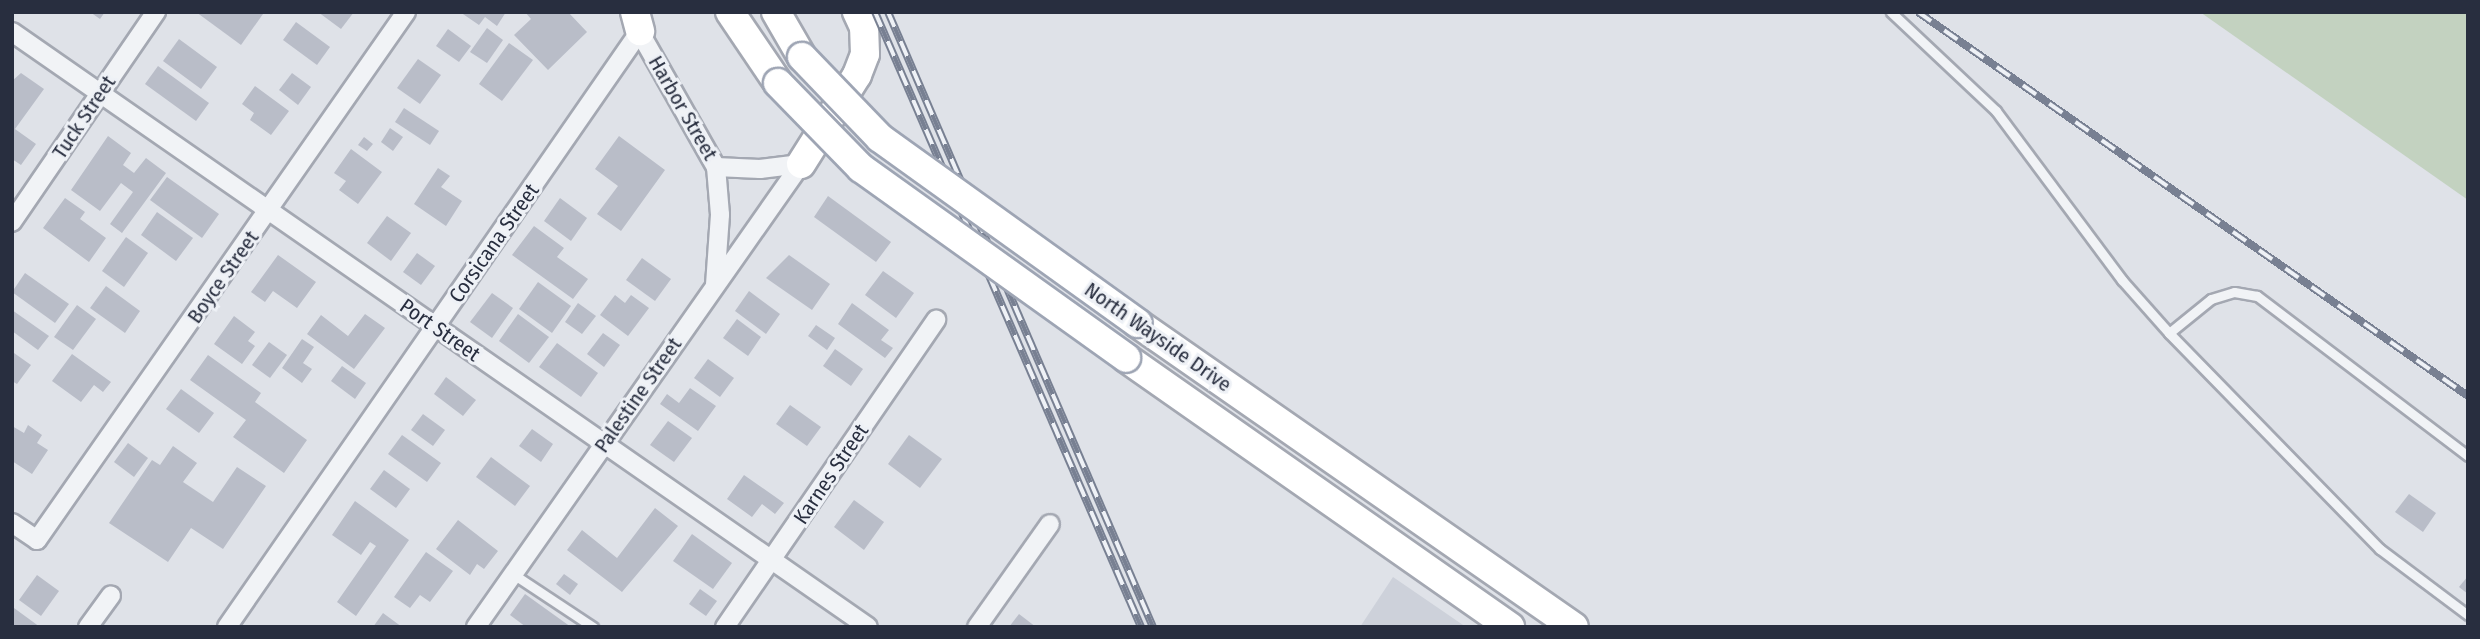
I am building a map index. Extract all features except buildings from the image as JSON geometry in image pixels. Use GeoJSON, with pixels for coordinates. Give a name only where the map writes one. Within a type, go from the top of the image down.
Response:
{"type":"FeatureCollection","features":[{"type":"Feature","properties":{"kind":"main road","name":"North Wayside Drive"},"geometry":{"type":"LineString","coordinates":[[730,12],[778,83],[861,168],[927,219],[1510,627]]}},
{"type":"Feature","properties":{"kind":"main road","name":"North Wayside Drive"},"geometry":{"type":"LineString","coordinates":[[776,12],[802,57],[880,138],[936,181],[1574,627]]}},
{"type":"Feature","properties":{"kind":"main road"},"geometry":{"type":"LineString","coordinates":[[801,164],[858,75],[865,54],[864,27],[857,12]]}},
{"type":"Feature","properties":{"kind":"street","name":"Tuck Street"},"geometry":{"type":"LineString","coordinates":[[12,222],[156,12]]}},
{"type":"Feature","properties":{"kind":"street","name":"Boyce Street"},"geometry":{"type":"LineString","coordinates":[[12,523],[37,540],[270,210],[405,12]]}},
{"type":"Feature","properties":{"kind":"street","name":"Harbor Street"},"geometry":{"type":"LineString","coordinates":[[634,18],[716,167],[760,169],[801,164]]}},
{"type":"Feature","properties":{"kind":"street","name":"Corsicana Street"},"geometry":{"type":"LineString","coordinates":[[227,627],[436,327],[634,18]]}},
{"type":"Feature","properties":{"kind":"street","name":"Port Street"},"geometry":{"type":"LineString","coordinates":[[12,32],[868,627]]}},
{"type":"Feature","properties":{"kind":"street","name":"Palestine Street"},"geometry":{"type":"LineString","coordinates":[[476,627],[801,164]]}},
{"type":"Feature","properties":{"kind":"street"},"geometry":{"type":"LineString","coordinates":[[715,285],[720,215],[716,167]]}},
{"type":"Feature","properties":{"kind":"street","name":"Karnes Street"},"geometry":{"type":"LineString","coordinates":[[724,627],[936,320]]}},
{"type":"Feature","properties":{"kind":"street"},"geometry":{"type":"LineString","coordinates":[[977,627],[1050,524]]}},
{"type":"Feature","properties":{"kind":"street"},"geometry":{"type":"LineString","coordinates":[[88,627],[111,594]]}},
{"type":"Feature","properties":{"kind":"lane"},"geometry":{"type":"LineString","coordinates":[[1891,12],[1996,111],[2122,280],[2169,333],[2380,549],[2468,615]]}},
{"type":"Feature","properties":{"kind":"lane"},"geometry":{"type":"LineString","coordinates":[[2169,333],[2211,299],[2234,292],[2258,296],[2468,456]]}},
{"type":"Feature","properties":{"kind":"lane"},"geometry":{"type":"LineString","coordinates":[[513,574],[593,627]]}},
{"type":"Feature","properties":{"kind":"shaded area"},"geometry":{"type":"Polygon","coordinates":[[[1393,577],[1466,627],[1360,627],[1393,577]]]}},
{"type":"Feature","properties":{"kind":"green space"},"geometry":{"type":"Polygon","coordinates":[[[2200,12],[2468,12],[2468,200],[2200,12]]]}},
{"type":"Feature","properties":{"kind":"railway"},"geometry":{"type":"LineString","coordinates":[[875,12],[1141,627]]}},
{"type":"Feature","properties":{"kind":"railway"},"geometry":{"type":"LineString","coordinates":[[888,12],[1153,627]]}},
{"type":"Feature","properties":{"kind":"railway"},"geometry":{"type":"LineString","coordinates":[[1918,12],[2468,396]]}}]}
